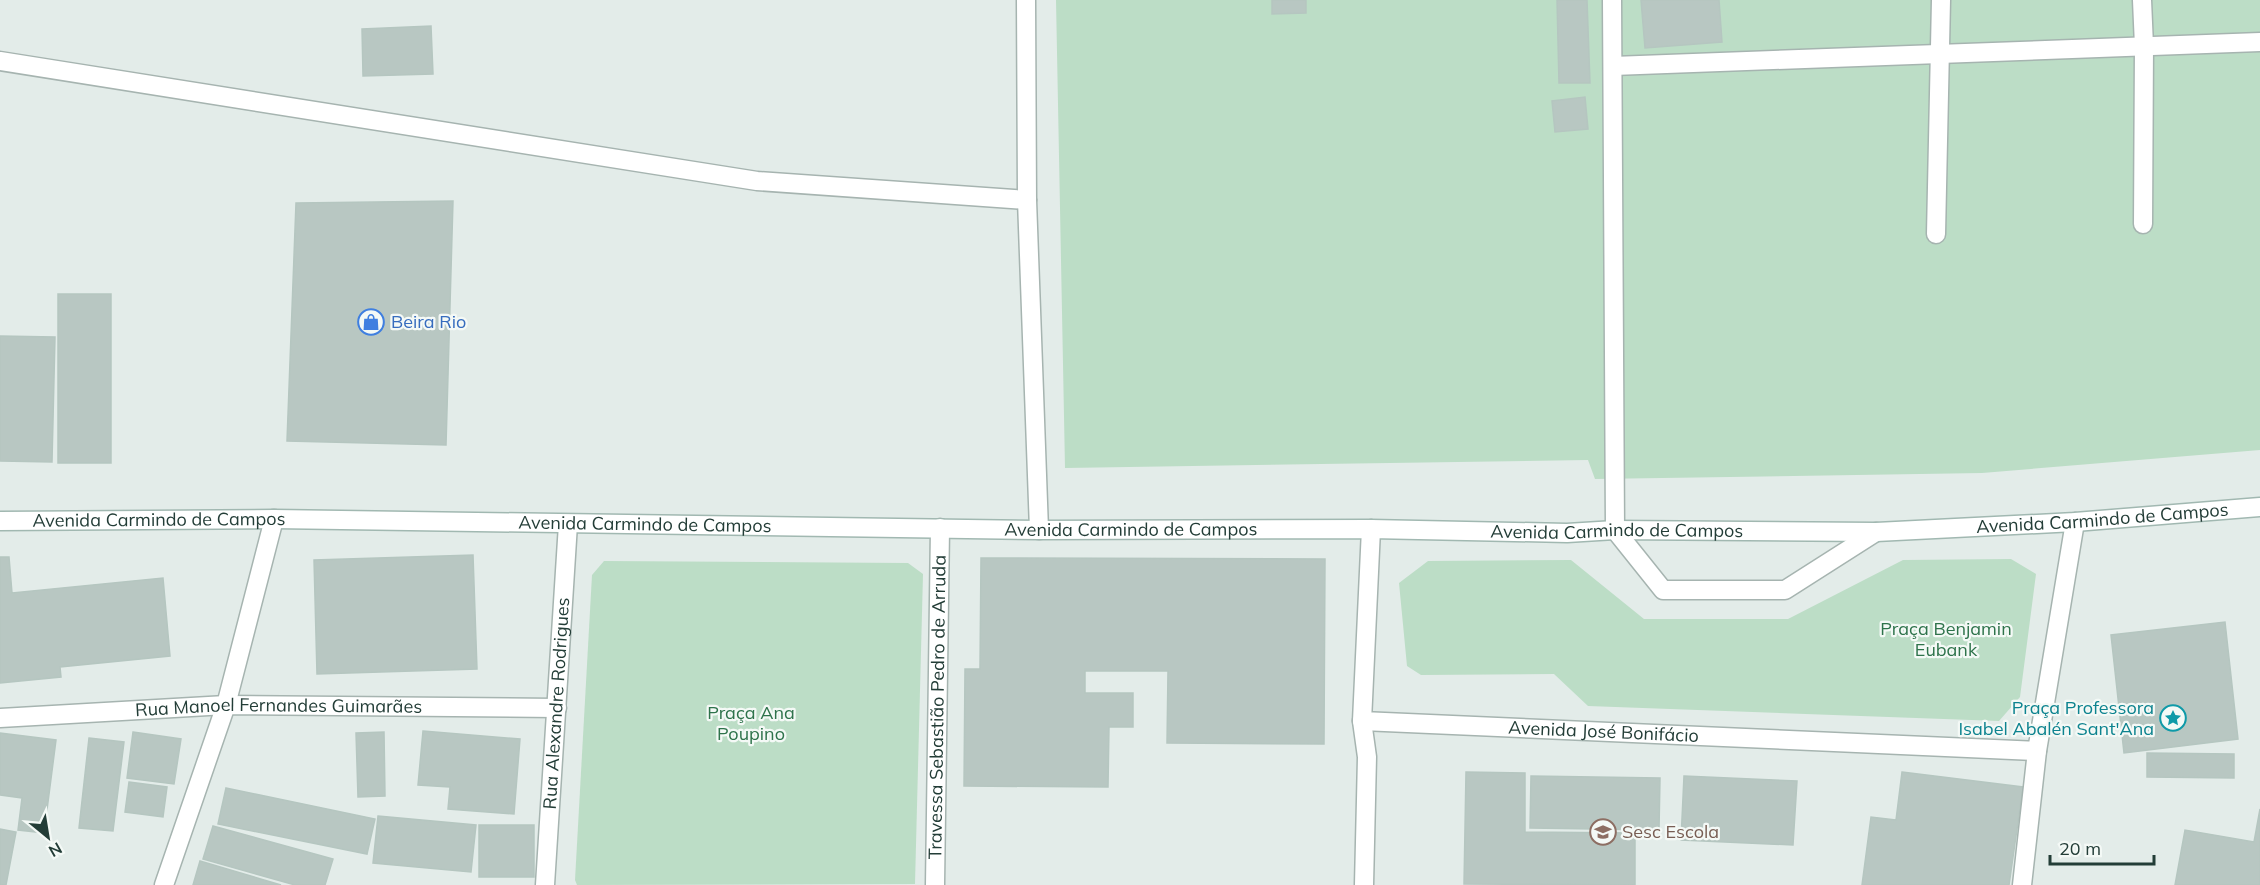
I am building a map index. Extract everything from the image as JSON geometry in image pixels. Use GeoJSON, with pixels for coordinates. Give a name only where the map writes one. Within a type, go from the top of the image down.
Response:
{"type":"FeatureCollection","features":[{"type":"Feature","properties":{"kind":"street"},"geometry":{"type":"LineString","coordinates":[[1026,0],[1027,200],[1038,530]]}},
{"type":"Feature","properties":{"kind":"street"},"geometry":{"type":"LineString","coordinates":[[1612,0],[1615,530],[1663,590],[1785,590],[1876,532]]}},
{"type":"Feature","properties":{"kind":"street"},"geometry":{"type":"LineString","coordinates":[[1936,234],[1941,0]]}},
{"type":"Feature","properties":{"kind":"street"},"geometry":{"type":"LineString","coordinates":[[2142,0],[2143,224]]}},
{"type":"Feature","properties":{"kind":"street"},"geometry":{"type":"LineString","coordinates":[[1612,66],[2260,42]]}},
{"type":"Feature","properties":{"kind":"street"},"geometry":{"type":"LineString","coordinates":[[0,61],[757,181],[1027,200]]}},
{"type":"Feature","properties":{"kind":"street","name":"Avenida Carmindo de Campos"},"geometry":{"type":"LineString","coordinates":[[0,521],[274,519],[1038,530],[1876,532],[2075,522],[2260,507]]}},
{"type":"Feature","properties":{"kind":"street"},"geometry":{"type":"LineString","coordinates":[[164,885],[226,705],[274,519]]}},
{"type":"Feature","properties":{"kind":"street"},"geometry":{"type":"LineString","coordinates":[[2022,885],[2037,751],[2075,522]]}},
{"type":"Feature","properties":{"kind":"street","name":"Rua Alexandre Rodrigues"},"geometry":{"type":"LineString","coordinates":[[545,885],[568,524]]}},
{"type":"Feature","properties":{"kind":"street","name":"Travessa Sebastião Pedro de Arruda"},"geometry":{"type":"LineString","coordinates":[[935,885],[940,528]]}},
{"type":"Feature","properties":{"kind":"street"},"geometry":{"type":"LineString","coordinates":[[1364,885],[1367,757],[1362,722],[1371,529]]}},
{"type":"Feature","properties":{"kind":"street","name":"Rua Manoel Fernandes Guimarães"},"geometry":{"type":"LineString","coordinates":[[0,718],[226,705],[557,708]]}},
{"type":"Feature","properties":{"kind":"street","name":"Avenida José Bonifácio"},"geometry":{"type":"LineString","coordinates":[[1362,722],[2037,751]]}},
{"type":"Feature","properties":{"kind":"green space"},"geometry":{"type":"Polygon","coordinates":[[[1056,0],[2260,0],[2260,450],[1982,473],[1595,479],[1588,460],[1065,468],[1056,0]]]}},
{"type":"Feature","properties":{"kind":"green space","name":"Praça Benjamin Eubank"},"geometry":{"type":"Polygon","coordinates":[[[2011,559],[2036,574],[2020,697],[1999,721],[1588,706],[1554,674],[1421,675],[1407,666],[1399,583],[1428,561],[1571,560],[1644,619],[1788,619],[1903,560],[2011,559]]]}},
{"type":"Feature","properties":{"kind":"green space","name":"Praça Ana Poupino"},"geometry":{"type":"Polygon","coordinates":[[[604,561],[908,563],[923,574],[915,884],[577,885],[575,880],[592,575],[604,561]]]}},
{"type":"Feature","properties":{"kind":"building"},"geometry":{"type":"Polygon","coordinates":[[[1272,0],[1306,0],[1306,13],[1272,14],[1272,0]]]}},
{"type":"Feature","properties":{"kind":"building"},"geometry":{"type":"Polygon","coordinates":[[[1557,0],[1587,0],[1590,83],[1559,83],[1557,0]]]}},
{"type":"Feature","properties":{"kind":"building"},"geometry":{"type":"Polygon","coordinates":[[[1641,0],[1719,0],[1722,42],[1645,48],[1641,0]]]}},
{"type":"Feature","properties":{"kind":"building"},"geometry":{"type":"Polygon","coordinates":[[[431,26],[433,74],[363,76],[362,29],[431,26]]]}},
{"type":"Feature","properties":{"kind":"building"},"geometry":{"type":"Polygon","coordinates":[[[1585,97],[1588,129],[1555,132],[1552,101],[1585,97]]]}},
{"type":"Feature","properties":{"kind":"building","name":"Beira Rio"},"geometry":{"type":"Polygon","coordinates":[[[453,201],[446,445],[287,441],[296,203],[453,201]]]}},
{"type":"Feature","properties":{"kind":"building"},"geometry":{"type":"Polygon","coordinates":[[[58,294],[111,294],[111,463],[58,463],[58,294]]]}},
{"type":"Feature","properties":{"kind":"building"},"geometry":{"type":"Polygon","coordinates":[[[0,336],[55,337],[52,462],[0,461],[0,336]]]}},
{"type":"Feature","properties":{"kind":"building"},"geometry":{"type":"Polygon","coordinates":[[[473,555],[477,669],[317,674],[314,560],[473,555]]]}},
{"type":"Feature","properties":{"kind":"building"},"geometry":{"type":"Polygon","coordinates":[[[0,557],[9,557],[12,593],[163,578],[170,656],[60,667],[61,677],[0,683],[0,557]]]}},
{"type":"Feature","properties":{"kind":"building"},"geometry":{"type":"Polygon","coordinates":[[[981,558],[1325,559],[1324,744],[1167,743],[1168,671],[1085,671],[1085,693],[1133,693],[1133,727],[1109,727],[1108,787],[964,786],[965,669],[980,669],[981,558]]]}},
{"type":"Feature","properties":{"kind":"building"},"geometry":{"type":"Polygon","coordinates":[[[2225,622],[2238,739],[2124,753],[2111,635],[2225,622]]]}},
{"type":"Feature","properties":{"kind":"building"},"geometry":{"type":"Polygon","coordinates":[[[423,731],[520,739],[514,814],[448,809],[450,787],[418,785],[423,731]]]}},
{"type":"Feature","properties":{"kind":"building"},"geometry":{"type":"Polygon","coordinates":[[[133,732],[181,739],[174,784],[127,778],[133,732]]]}},
{"type":"Feature","properties":{"kind":"building"},"geometry":{"type":"Polygon","coordinates":[[[384,732],[385,796],[358,797],[356,733],[384,732]]]}},
{"type":"Feature","properties":{"kind":"building"},"geometry":{"type":"Polygon","coordinates":[[[0,733],[56,740],[44,833],[18,830],[22,798],[0,795],[0,733]]]}},
{"type":"Feature","properties":{"kind":"building"},"geometry":{"type":"Polygon","coordinates":[[[89,738],[124,742],[113,831],[79,828],[89,738]]]}},
{"type":"Feature","properties":{"kind":"building"},"geometry":{"type":"Polygon","coordinates":[[[2147,753],[2234,754],[2234,778],[2147,777],[2147,753]]]}},
{"type":"Feature","properties":{"kind":"building"},"geometry":{"type":"Polygon","coordinates":[[[1466,772],[1525,773],[1525,832],[1635,833],[1635,885],[1464,884],[1466,772]]]}},
{"type":"Feature","properties":{"kind":"building"},"geometry":{"type":"Polygon","coordinates":[[[1902,772],[2023,787],[2009,885],[1862,885],[1871,817],[1896,820],[1902,772]]]}},
{"type":"Feature","properties":{"kind":"building"},"geometry":{"type":"Polygon","coordinates":[[[1531,776],[1660,778],[1659,830],[1530,828],[1531,776]]]}},
{"type":"Feature","properties":{"kind":"building"},"geometry":{"type":"Polygon","coordinates":[[[1684,776],[1797,781],[1793,845],[1681,840],[1684,776]]]}},
{"type":"Feature","properties":{"kind":"building"},"geometry":{"type":"Polygon","coordinates":[[[129,782],[167,787],[163,817],[125,812],[129,782]]]}},
{"type":"Feature","properties":{"kind":"building"},"geometry":{"type":"Polygon","coordinates":[[[226,788],[375,819],[367,854],[218,824],[226,788]]]}},
{"type":"Feature","properties":{"kind":"building"},"geometry":{"type":"Polygon","coordinates":[[[2260,809],[2260,885],[2175,885],[2185,830],[2254,842],[2260,809]]]}},
{"type":"Feature","properties":{"kind":"building"},"geometry":{"type":"Polygon","coordinates":[[[378,816],[476,825],[471,872],[373,863],[378,816]]]}},
{"type":"Feature","properties":{"kind":"building"},"geometry":{"type":"Polygon","coordinates":[[[479,825],[534,825],[534,877],[479,877],[479,825]]]}},
{"type":"Feature","properties":{"kind":"building"},"geometry":{"type":"Polygon","coordinates":[[[213,826],[333,859],[325,885],[295,885],[203,859],[213,826]]]}},
{"type":"Feature","properties":{"kind":"building"},"geometry":{"type":"Polygon","coordinates":[[[0,829],[16,832],[6,885],[0,885],[0,829]]]}},
{"type":"Feature","properties":{"kind":"building"},"geometry":{"type":"Polygon","coordinates":[[[200,861],[281,885],[193,885],[200,861]]]}},
{"type":"Feature","properties":{"kind":"place","name":"Beira Rio"},"geometry":{"type":"Point","coordinates":[371,322]}},
{"type":"Feature","properties":{"kind":"place","name":"Praça Professora Isabel Abalén Sant'Ana"},"geometry":{"type":"Point","coordinates":[2173,718]}},
{"type":"Feature","properties":{"kind":"place","name":"Sesc Escola"},"geometry":{"type":"Point","coordinates":[1603,832]}}]}
